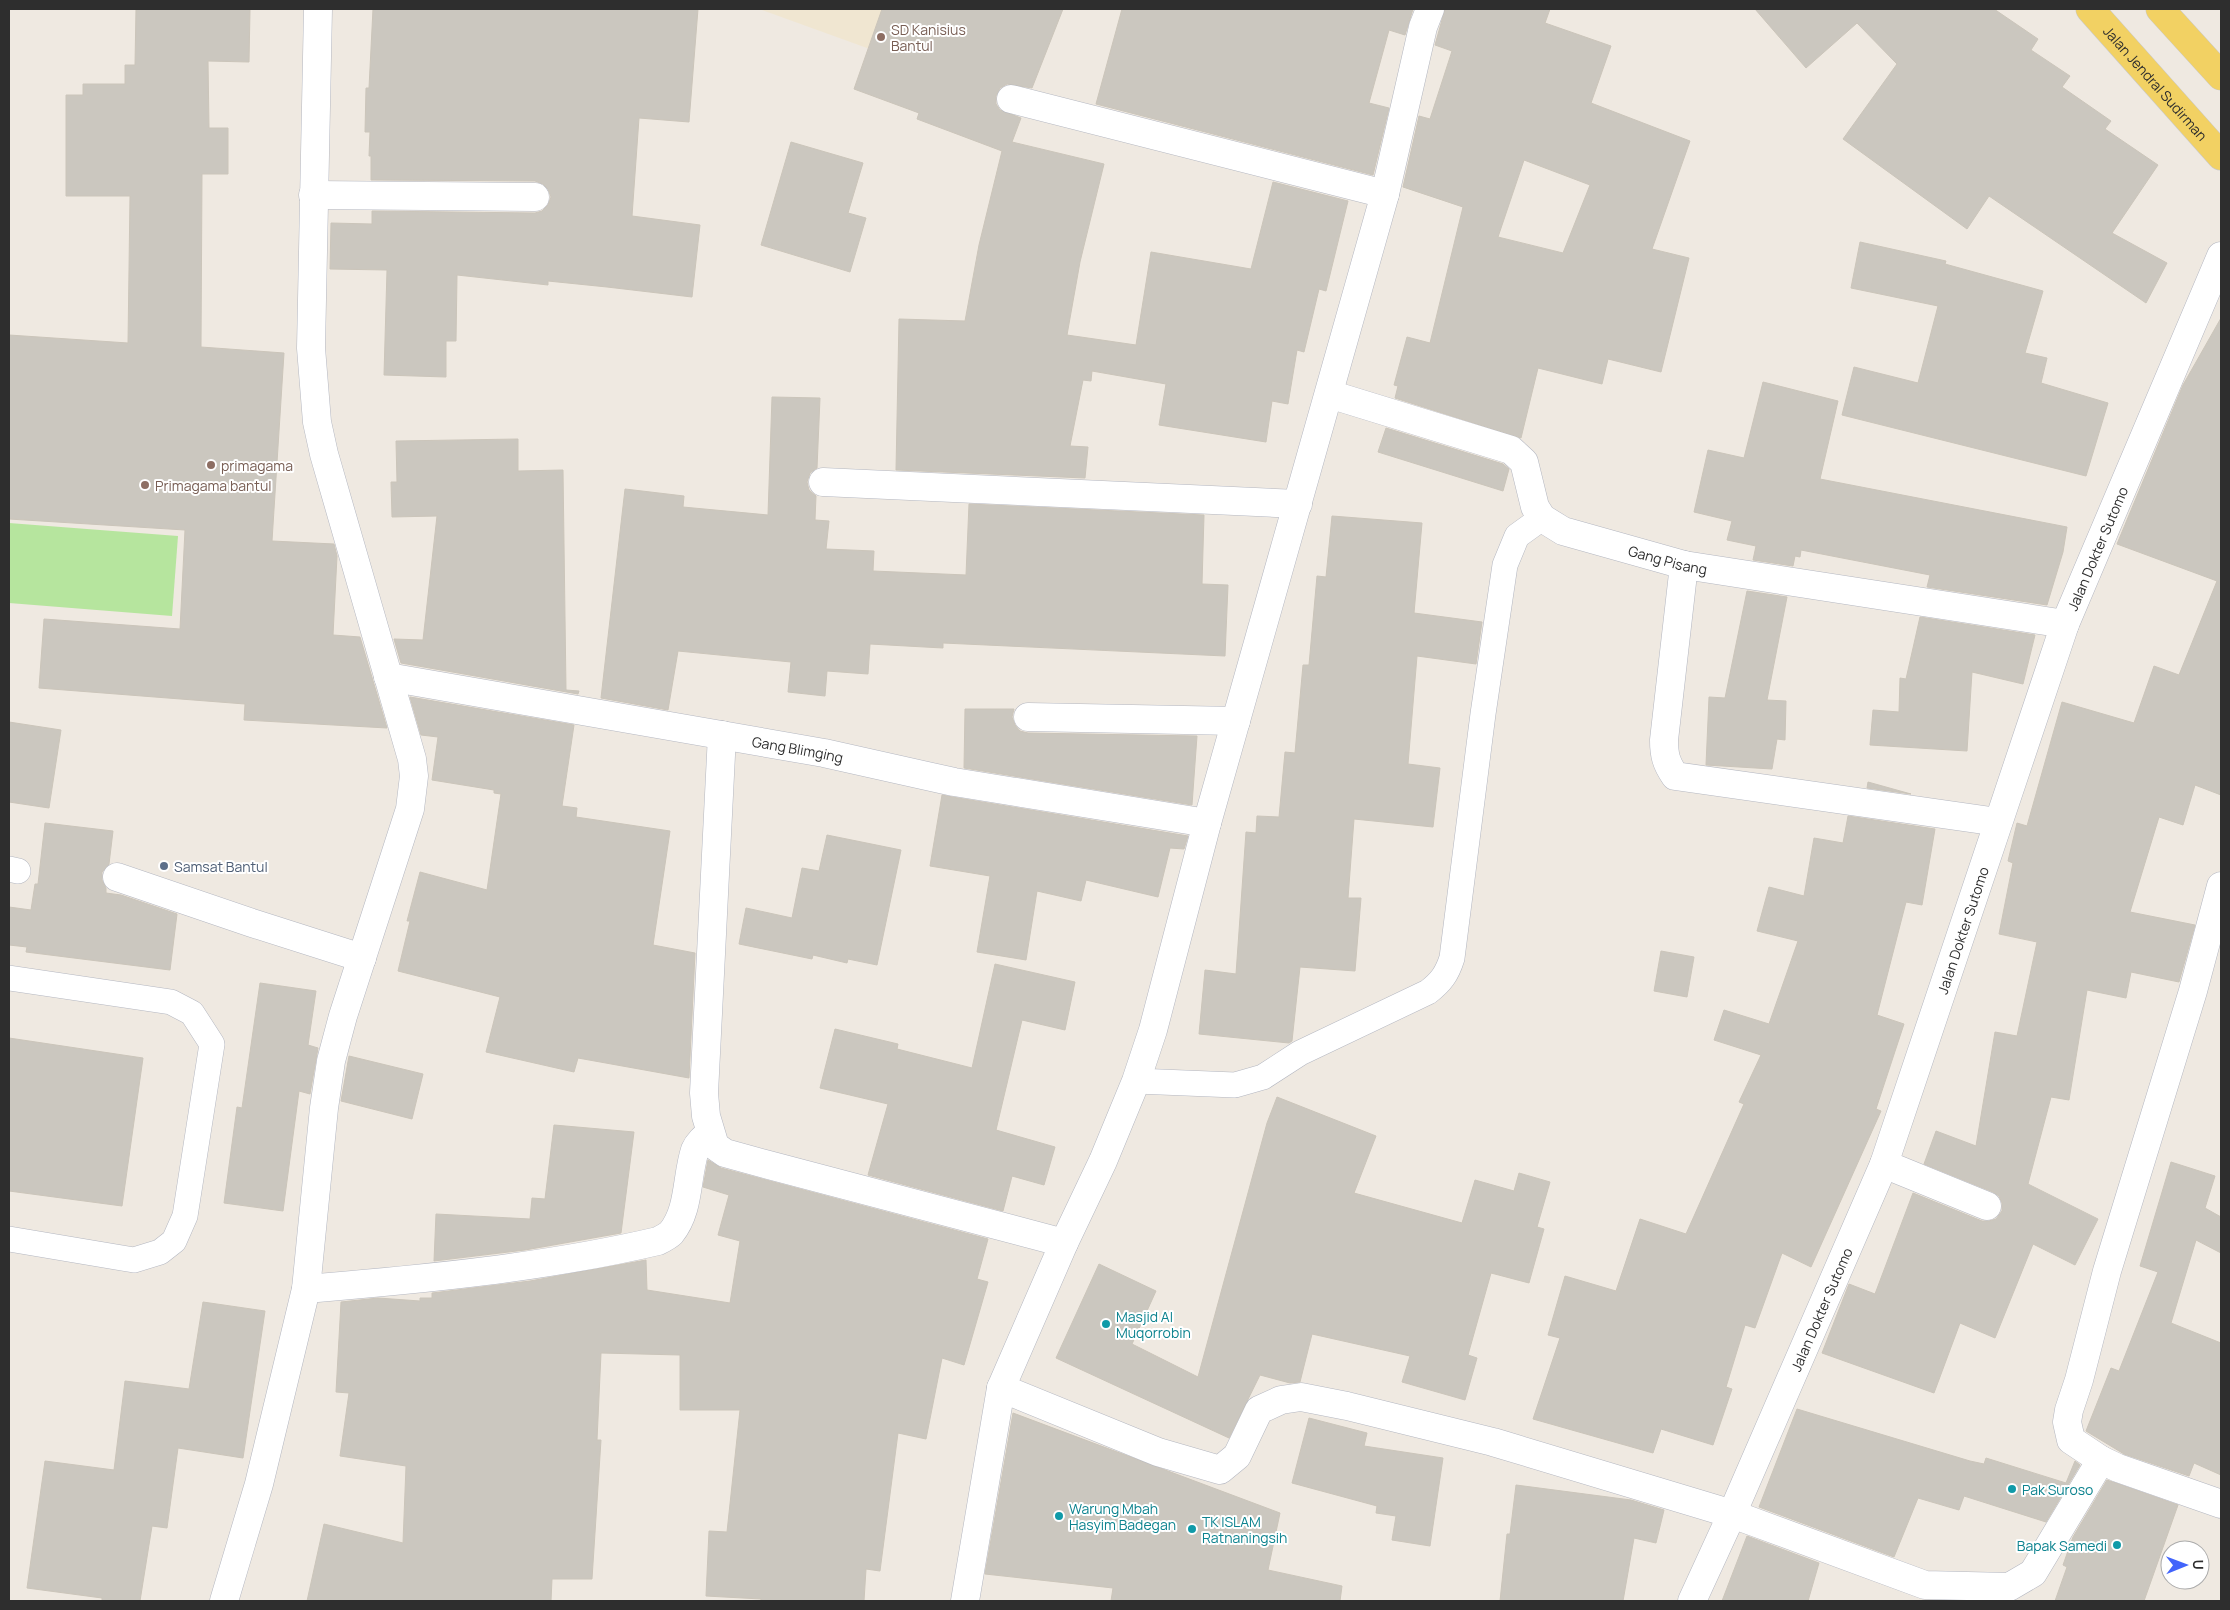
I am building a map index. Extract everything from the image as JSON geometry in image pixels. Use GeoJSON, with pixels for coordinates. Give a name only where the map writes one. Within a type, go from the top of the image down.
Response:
{"type":"FeatureCollection","features":[{"type":"Feature","properties":{"kind":"main road","name":"Jalan Jendral Sudirman"},"geometry":{"type":"LineString","coordinates":[[2090,9],[2221,156]]}},
{"type":"Feature","properties":{"kind":"main road"},"geometry":{"type":"LineString","coordinates":[[2160,9],[2221,76]]}},
{"type":"Feature","properties":{"kind":"street"},"geometry":{"type":"LineString","coordinates":[[224,1601],[259,1484],[306,1289],[324,1108],[331,1061],[410,809],[414,776],[412,759],[324,454],[317,422],[311,348],[318,9]]}},
{"type":"Feature","properties":{"kind":"street"},"geometry":{"type":"LineString","coordinates":[[965,1601],[1001,1388],[1064,1242],[1103,1161],[1136,1081],[1153,1030],[1207,823],[1330,394],[1385,194],[1424,27],[1430,9]]}},
{"type":"Feature","properties":{"kind":"street"},"geometry":{"type":"LineString","coordinates":[[1011,99],[1385,194]]}},
{"type":"Feature","properties":{"kind":"street"},"geometry":{"type":"LineString","coordinates":[[313,196],[535,197]]}},
{"type":"Feature","properties":{"kind":"street","name":"Jalan Dokter Sutomo"},"geometry":{"type":"LineString","coordinates":[[1692,1601],[1732,1514],[1884,1164],[2064,624],[2221,256]]}},
{"type":"Feature","properties":{"kind":"street"},"geometry":{"type":"LineString","coordinates":[[1330,394],[1511,450],[1524,462],[1535,507],[1542,518]]}},
{"type":"Feature","properties":{"kind":"street"},"geometry":{"type":"LineString","coordinates":[[823,482],[1298,504]]}},
{"type":"Feature","properties":{"kind":"street","name":"Gang Pisang"},"geometry":{"type":"LineString","coordinates":[[1542,518],[1563,531],[1684,565],[2064,624]]}},
{"type":"Feature","properties":{"kind":"street"},"geometry":{"type":"LineString","coordinates":[[1684,565],[1664,740],[1664,756],[1675,776],[1998,822]]}},
{"type":"Feature","properties":{"kind":"street","name":"Gang Blimging"},"geometry":{"type":"LineString","coordinates":[[388,677],[722,734],[824,753],[954,782],[1207,823]]}},
{"type":"Feature","properties":{"kind":"street"},"geometry":{"type":"LineString","coordinates":[[1028,717],[1236,721]]}},
{"type":"Feature","properties":{"kind":"street"},"geometry":{"type":"LineString","coordinates":[[722,734],[704,1093],[706,1116],[715,1146],[725,1152],[1064,1242]]}},
{"type":"Feature","properties":{"kind":"street"},"geometry":{"type":"LineString","coordinates":[[117,877],[362,958]]}},
{"type":"Feature","properties":{"kind":"street"},"geometry":{"type":"LineString","coordinates":[[2221,886],[2190,1000],[2107,1271],[2067,1422],[2071,1440],[2101,1460],[2118,1468],[2221,1504]]}},
{"type":"Feature","properties":{"kind":"street"},"geometry":{"type":"LineString","coordinates":[[306,1289],[416,1280],[562,1260],[658,1241],[671,1234],[680,1218],[695,1150],[701,1140],[710,1133]]}},
{"type":"Feature","properties":{"kind":"street"},"geometry":{"type":"LineString","coordinates":[[1884,1164],[1987,1206]]}},
{"type":"Feature","properties":{"kind":"street"},"geometry":{"type":"LineString","coordinates":[[1001,1388],[1158,1452],[1220,1470],[1237,1456],[1259,1410],[1281,1400],[1301,1397],[1347,1406],[1493,1442],[1732,1514],[1925,1585],[2009,1587],[2033,1573],[2101,1460]]}},
{"type":"Feature","properties":{"kind":"lane"},"geometry":{"type":"LineString","coordinates":[[1136,1081],[1235,1085],[1263,1077],[1300,1053],[1428,992],[1440,983],[1448,972],[1452,958],[1482,714],[1504,565],[1517,536],[1542,518]]}},
{"type":"Feature","properties":{"kind":"lane"},"geometry":{"type":"LineString","coordinates":[[9,978],[171,1002],[192,1013],[212,1044],[185,1216],[174,1240],[160,1252],[134,1260],[9,1239]]}},
{"type":"Feature","properties":{"kind":"shaded area","name":"SD Kanisius Bantul"},"geometry":{"type":"Polygon","coordinates":[[[759,9],[935,9],[914,65],[759,9]]]}},
{"type":"Feature","properties":{"kind":"green space"},"geometry":{"type":"Polygon","coordinates":[[[9,523],[178,536],[172,616],[9,603],[9,523]]]}},
{"type":"Feature","properties":{"kind":"building"},"geometry":{"type":"Polygon","coordinates":[[[136,9],[250,9],[249,62],[208,61],[209,128],[228,128],[228,174],[202,174],[201,347],[284,353],[272,541],[334,544],[337,556],[333,635],[360,637],[387,728],[244,720],[245,704],[39,688],[44,619],[180,629],[185,530],[9,519],[9,335],[128,343],[130,196],[66,196],[66,95],[83,95],[83,84],[125,84],[125,65],[135,65],[136,9]]]}},
{"type":"Feature","properties":{"kind":"building"},"geometry":{"type":"Polygon","coordinates":[[[373,9],[698,9],[689,122],[639,118],[632,216],[700,225],[692,297],[548,281],[548,285],[457,275],[456,341],[446,341],[446,377],[384,375],[387,270],[330,269],[331,223],[372,224],[372,211],[535,213],[542,211],[548,205],[551,197],[548,189],[543,184],[535,181],[371,180],[370,132],[365,132],[366,88],[369,88],[373,9]]]}},
{"type":"Feature","properties":{"kind":"building"},"geometry":{"type":"Polygon","coordinates":[[[882,9],[1063,9],[1032,88],[1007,84],[1000,88],[996,96],[996,104],[1000,110],[1021,118],[1012,142],[1104,164],[1080,262],[1067,335],[1136,345],[1151,252],[1251,269],[1273,182],[1348,201],[1326,291],[1319,289],[1304,352],[1297,350],[1288,404],[1272,401],[1266,442],[1159,425],[1166,384],[1092,371],[1091,381],[1083,380],[1070,446],[1088,447],[1085,478],[896,470],[899,319],[965,321],[979,245],[1002,151],[917,119],[919,113],[854,89],[882,9]]]}},
{"type":"Feature","properties":{"kind":"building"},"geometry":{"type":"Polygon","coordinates":[[[1122,9],[1413,9],[1405,35],[1389,30],[1369,103],[1389,108],[1373,175],[1096,104],[1122,9]]]}},
{"type":"Feature","properties":{"kind":"building"},"geometry":{"type":"Polygon","coordinates":[[[1445,9],[1550,9],[1545,23],[1611,46],[1591,103],[1690,141],[1652,249],[1689,258],[1661,372],[1608,359],[1602,384],[1538,368],[1521,438],[1395,398],[1398,386],[1394,385],[1407,337],[1430,343],[1463,207],[1403,187],[1419,116],[1430,119],[1452,51],[1435,45],[1445,9]],[[1524,160],[1498,237],[1563,253],[1590,185],[1524,160]]]}},
{"type":"Feature","properties":{"kind":"building"},"geometry":{"type":"Polygon","coordinates":[[[1755,9],[1994,9],[2038,39],[2031,50],[2070,76],[2062,87],[2111,121],[2105,129],[2158,165],[2112,233],[2167,263],[2146,303],[1989,196],[1967,229],[1843,139],[1897,64],[1857,23],[1806,68],[1755,9]]]}},
{"type":"Feature","properties":{"kind":"building"},"geometry":{"type":"Polygon","coordinates":[[[791,142],[863,163],[848,213],[866,218],[850,272],[761,245],[791,142]]]}},
{"type":"Feature","properties":{"kind":"building"},"geometry":{"type":"Polygon","coordinates":[[[1860,242],[1946,261],[1945,264],[2043,291],[2025,353],[2047,358],[2041,383],[2108,403],[2086,476],[1842,415],[1854,367],[1918,383],[1938,306],[1851,288],[1860,242]]]}},
{"type":"Feature","properties":{"kind":"building"},"geometry":{"type":"Polygon","coordinates":[[[2221,318],[2221,795],[2195,785],[2183,825],[2159,817],[2130,912],[2195,925],[2179,982],[2131,972],[2126,998],[2087,990],[2069,1100],[2051,1097],[2028,1184],[2098,1219],[2075,1265],[2033,1244],[1995,1338],[1960,1323],[1934,1393],[1822,1353],[1849,1284],[1875,1294],[1913,1193],[1982,1221],[1996,1219],[2002,1211],[2002,1203],[1999,1196],[1993,1192],[1924,1164],[1936,1131],[1976,1146],[1995,1032],[2017,1036],[2037,942],[1999,934],[2013,863],[2008,861],[2017,823],[2027,826],[2062,702],[2134,723],[2154,666],[2179,675],[2217,581],[2117,544],[2183,385],[2221,318]]]}},
{"type":"Feature","properties":{"kind":"building"},"geometry":{"type":"Polygon","coordinates":[[[1763,382],[1838,401],[1820,479],[2067,527],[2063,552],[2047,605],[1927,587],[1930,575],[1801,550],[1800,557],[1795,556],[1793,566],[1753,560],[1756,546],[1727,540],[1732,521],[1694,512],[1708,450],[1744,458],[1763,382]]]}},
{"type":"Feature","properties":{"kind":"building"},"geometry":{"type":"Polygon","coordinates":[[[772,397],[820,398],[817,468],[810,473],[807,482],[809,490],[816,496],[815,520],[829,521],[826,549],[874,551],[873,571],[966,575],[969,504],[1204,515],[1202,584],[1228,585],[1225,656],[943,643],[943,648],[870,644],[868,674],[827,671],[825,696],[788,692],[791,662],[678,651],[668,710],[601,698],[625,489],[684,496],[683,507],[768,515],[772,397]]]}},
{"type":"Feature","properties":{"kind":"building"},"geometry":{"type":"Polygon","coordinates":[[[1386,428],[1503,464],[1509,469],[1503,491],[1378,452],[1386,428]]]}},
{"type":"Feature","properties":{"kind":"building"},"geometry":{"type":"Polygon","coordinates":[[[518,439],[518,471],[563,470],[566,690],[579,691],[578,694],[401,663],[394,639],[423,640],[437,516],[392,517],[391,482],[397,482],[396,441],[518,439]]]}},
{"type":"Feature","properties":{"kind":"building"},"geometry":{"type":"Polygon","coordinates":[[[1332,516],[1422,523],[1414,613],[1482,622],[1476,664],[1417,656],[1408,764],[1440,768],[1433,827],[1354,819],[1348,898],[1361,898],[1355,971],[1300,967],[1292,1041],[1289,1043],[1199,1034],[1205,970],[1236,974],[1246,832],[1256,833],[1257,816],[1279,817],[1285,752],[1295,753],[1303,665],[1309,665],[1317,576],[1326,577],[1332,516]]]}},
{"type":"Feature","properties":{"kind":"building"},"geometry":{"type":"Polygon","coordinates":[[[1747,591],[1787,597],[1767,700],[1786,701],[1785,740],[1777,739],[1772,769],[1706,765],[1709,697],[1725,698],[1747,591]]]}},
{"type":"Feature","properties":{"kind":"building"},"geometry":{"type":"Polygon","coordinates":[[[1920,617],[2035,635],[2023,684],[1972,672],[1967,751],[1870,745],[1873,710],[1899,712],[1900,678],[1906,679],[1920,617]]]}},
{"type":"Feature","properties":{"kind":"building"},"geometry":{"type":"Polygon","coordinates":[[[410,697],[574,725],[562,806],[577,808],[576,817],[670,831],[653,945],[695,953],[689,1078],[578,1058],[574,1072],[486,1052],[500,997],[398,971],[410,921],[407,921],[420,872],[487,890],[501,794],[494,793],[494,790],[432,780],[438,737],[421,735],[410,697]]]}},
{"type":"Feature","properties":{"kind":"building"},"geometry":{"type":"Polygon","coordinates":[[[965,709],[1014,709],[1012,717],[1015,725],[1020,731],[1028,733],[1197,736],[1192,805],[964,768],[965,709]]]}},
{"type":"Feature","properties":{"kind":"building"},"geometry":{"type":"Polygon","coordinates":[[[9,722],[61,730],[49,808],[9,802],[9,722]]]}},
{"type":"Feature","properties":{"kind":"building"},"geometry":{"type":"Polygon","coordinates":[[[1868,782],[1911,794],[1867,788],[1868,782]]]}},
{"type":"Feature","properties":{"kind":"building"},"geometry":{"type":"Polygon","coordinates":[[[942,795],[1188,836],[1184,849],[1170,848],[1158,897],[1086,880],[1081,901],[1037,891],[1026,960],[977,952],[990,876],[930,866],[942,795]]]}},
{"type":"Feature","properties":{"kind":"building"},"geometry":{"type":"Polygon","coordinates":[[[1848,816],[1935,829],[1922,905],[1906,902],[1877,1015],[1904,1024],[1876,1109],[1881,1111],[1811,1267],[1782,1253],[1755,1328],[1745,1325],[1726,1387],[1732,1389],[1713,1445],[1661,1429],[1653,1453],[1533,1419],[1560,1338],[1548,1335],[1565,1276],[1616,1291],[1640,1219],[1686,1234],[1744,1104],[1739,1102],[1761,1055],[1714,1040],[1724,1010],[1769,1024],[1798,941],[1757,931],[1769,887],[1804,896],[1814,838],[1843,843],[1848,816]]]}},
{"type":"Feature","properties":{"kind":"building"},"geometry":{"type":"Polygon","coordinates":[[[45,823],[113,831],[109,864],[102,872],[106,893],[121,895],[177,914],[170,970],[26,952],[27,947],[9,945],[9,907],[31,910],[35,884],[38,884],[45,823]]]}},
{"type":"Feature","properties":{"kind":"building"},"geometry":{"type":"Polygon","coordinates":[[[827,835],[901,850],[877,965],[848,959],[847,963],[813,955],[812,959],[739,944],[746,908],[792,918],[802,868],[819,871],[827,835]]]}},
{"type":"Feature","properties":{"kind":"building"},"geometry":{"type":"Polygon","coordinates":[[[1661,951],[1694,957],[1687,997],[1654,991],[1661,951]]]}},
{"type":"Feature","properties":{"kind":"building"},"geometry":{"type":"Polygon","coordinates":[[[995,964],[1075,982],[1065,1030],[1022,1020],[996,1130],[1055,1147],[1044,1185],[1012,1176],[1003,1211],[868,1175],[888,1104],[820,1088],[835,1029],[898,1044],[897,1049],[972,1068],[995,964]]]}},
{"type":"Feature","properties":{"kind":"building"},"geometry":{"type":"Polygon","coordinates":[[[260,983],[316,991],[308,1045],[318,1048],[310,1094],[299,1091],[283,1211],[224,1203],[237,1107],[242,1108],[260,983]]]}},
{"type":"Feature","properties":{"kind":"building"},"geometry":{"type":"Polygon","coordinates":[[[9,1038],[143,1058],[122,1206],[9,1191],[9,1038]]]}},
{"type":"Feature","properties":{"kind":"building"},"geometry":{"type":"Polygon","coordinates":[[[349,1056],[423,1074],[412,1119],[341,1101],[349,1056]]]}},
{"type":"Feature","properties":{"kind":"building"},"geometry":{"type":"Polygon","coordinates":[[[1277,1097],[1376,1136],[1354,1193],[1462,1223],[1475,1180],[1514,1191],[1519,1173],[1550,1182],[1537,1227],[1544,1229],[1529,1283],[1491,1273],[1468,1355],[1477,1358],[1465,1400],[1402,1382],[1410,1356],[1312,1334],[1300,1382],[1290,1383],[1260,1375],[1229,1438],[1056,1358],[1099,1264],[1156,1291],[1132,1344],[1198,1377],[1267,1123],[1277,1097]]]}},
{"type":"Feature","properties":{"kind":"building"},"geometry":{"type":"Polygon","coordinates":[[[554,1125],[634,1132],[621,1233],[525,1250],[434,1261],[436,1214],[530,1219],[532,1198],[545,1199],[554,1125]]]}},
{"type":"Feature","properties":{"kind":"building"},"geometry":{"type":"Polygon","coordinates":[[[708,1160],[721,1168],[988,1239],[977,1279],[988,1282],[964,1365],[942,1358],[926,1439],[898,1433],[880,1571],[866,1569],[864,1601],[761,1601],[761,1599],[706,1596],[709,1531],[727,1532],[740,1410],[680,1410],[680,1355],[601,1353],[597,1440],[601,1440],[592,1579],[552,1579],[551,1601],[307,1601],[324,1524],[403,1543],[406,1466],[340,1456],[349,1393],[336,1392],[341,1302],[378,1298],[420,1301],[420,1298],[432,1298],[432,1293],[530,1281],[646,1260],[647,1290],[730,1303],[740,1241],[718,1235],[729,1195],[703,1187],[708,1160]]]}},
{"type":"Feature","properties":{"kind":"building"},"geometry":{"type":"Polygon","coordinates":[[[2171,1162],[2215,1176],[2205,1208],[2221,1217],[2221,1253],[2196,1240],[2171,1323],[2221,1343],[2221,1475],[2194,1463],[2189,1476],[2124,1454],[2086,1431],[2111,1368],[2119,1371],[2158,1272],[2140,1266],[2171,1162]]]}},
{"type":"Feature","properties":{"kind":"building"},"geometry":{"type":"Polygon","coordinates":[[[203,1302],[265,1311],[243,1458],[178,1448],[167,1528],[152,1526],[140,1601],[102,1601],[102,1598],[27,1588],[45,1461],[114,1470],[125,1381],[189,1389],[203,1302]]]}},
{"type":"Feature","properties":{"kind":"building"},"geometry":{"type":"Polygon","coordinates":[[[1797,1409],[1970,1461],[1984,1464],[1986,1458],[2066,1483],[2075,1461],[2080,1465],[2046,1522],[1964,1496],[1959,1510],[1918,1498],[1894,1557],[1759,1507],[1797,1409]]]}},
{"type":"Feature","properties":{"kind":"building"},"geometry":{"type":"Polygon","coordinates":[[[1013,1413],[1280,1513],[1268,1570],[1342,1586],[1340,1601],[1111,1601],[1113,1588],[985,1574],[1013,1413]]]}},
{"type":"Feature","properties":{"kind":"building"},"geometry":{"type":"Polygon","coordinates":[[[1309,1418],[1367,1433],[1364,1446],[1443,1458],[1430,1546],[1392,1540],[1396,1516],[1376,1513],[1377,1506],[1292,1483],[1309,1418]]]}},
{"type":"Feature","properties":{"kind":"building","name":"Bapak Samedi"},"geometry":{"type":"Polygon","coordinates":[[[2107,1480],[2178,1505],[2166,1540],[2160,1540],[2160,1556],[2144,1601],[2055,1601],[2067,1567],[2063,1565],[2073,1537],[2107,1480]]]}},
{"type":"Feature","properties":{"kind":"building"},"geometry":{"type":"Polygon","coordinates":[[[1516,1485],[1631,1500],[1664,1510],[1656,1543],[1634,1538],[1623,1601],[1500,1601],[1507,1534],[1510,1534],[1516,1485]]]}},
{"type":"Feature","properties":{"kind":"building"},"geometry":{"type":"Polygon","coordinates":[[[1747,1536],[1819,1563],[1808,1601],[1722,1601],[1747,1536]]]}},
{"type":"Feature","properties":{"kind":"place","name":"SD Kanisius Bantul"},"geometry":{"type":"Point","coordinates":[881,37]}},
{"type":"Feature","properties":{"kind":"place","name":"primagama"},"geometry":{"type":"Point","coordinates":[211,465]}},
{"type":"Feature","properties":{"kind":"place","name":"Primagama bantul"},"geometry":{"type":"Point","coordinates":[145,485]}},
{"type":"Feature","properties":{"kind":"place","name":"Samsat Bantul"},"geometry":{"type":"Point","coordinates":[164,866]}},
{"type":"Feature","properties":{"kind":"place","name":"Masjid Al Muqorrobin"},"geometry":{"type":"Point","coordinates":[1106,1324]}},
{"type":"Feature","properties":{"kind":"place","name":"Pak Suroso"},"geometry":{"type":"Point","coordinates":[2012,1489]}},
{"type":"Feature","properties":{"kind":"place","name":"Warung Mbah Hasyim Badegan"},"geometry":{"type":"Point","coordinates":[1059,1516]}},
{"type":"Feature","properties":{"kind":"place","name":"TK ISLAM Ratnaningsih"},"geometry":{"type":"Point","coordinates":[1192,1529]}},
{"type":"Feature","properties":{"kind":"place","name":"Bapak Samedi"},"geometry":{"type":"Point","coordinates":[2117,1545]}}]}
